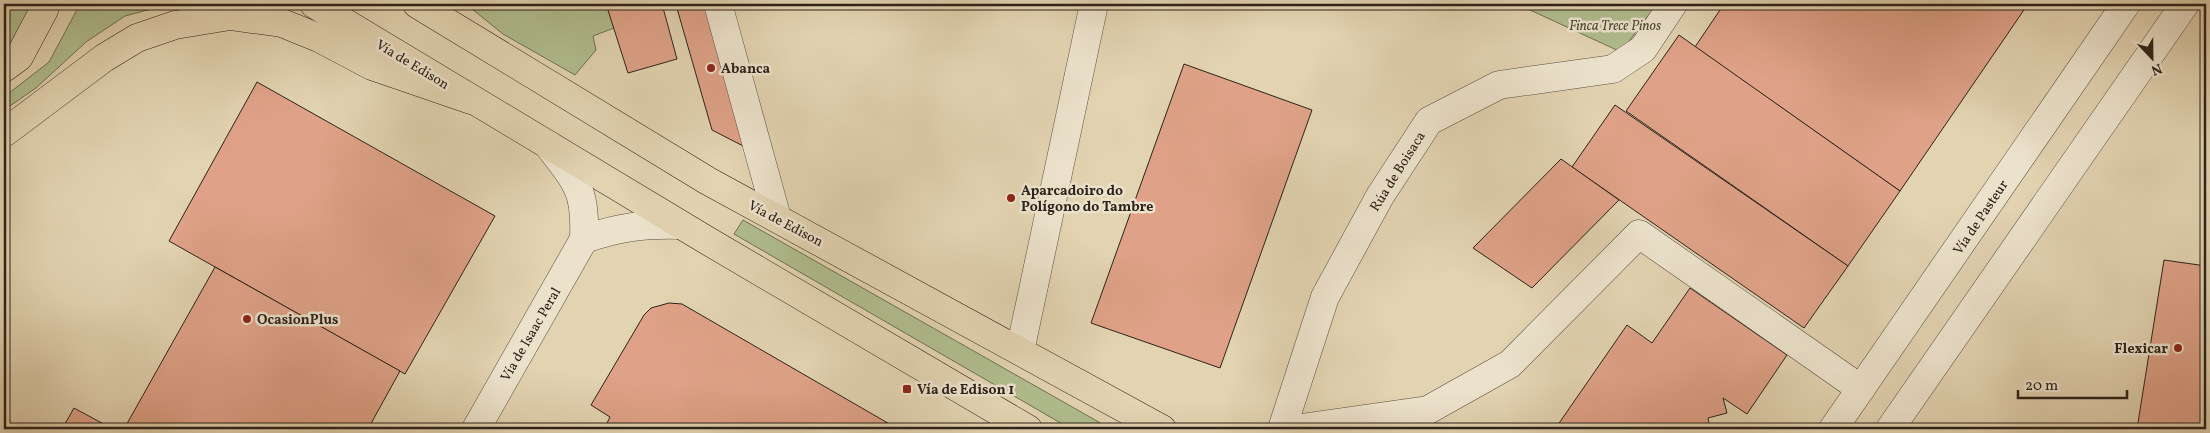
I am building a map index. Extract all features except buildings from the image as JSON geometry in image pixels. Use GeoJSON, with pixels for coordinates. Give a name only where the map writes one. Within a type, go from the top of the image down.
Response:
{"type":"FeatureCollection","features":[{"type":"Feature","properties":{"kind":"main road"},"geometry":{"type":"LineString","coordinates":[[4,68],[19,57],[46,4]]}},
{"type":"Feature","properties":{"kind":"main road","name":"Vía de Edison"},"geometry":{"type":"LineString","coordinates":[[314,4],[471,100],[546,141],[681,225],[1028,429]]}},
{"type":"Feature","properties":{"kind":"main road","name":"Vía de Edison"},"geometry":{"type":"LineString","coordinates":[[417,4],[434,11],[708,181],[1162,429]]}},
{"type":"Feature","properties":{"kind":"main road"},"geometry":{"type":"LineString","coordinates":[[4,133],[104,58],[137,38],[175,26],[230,16],[282,23],[319,38],[372,66],[471,100]]}},
{"type":"Feature","properties":{"kind":"street"},"geometry":{"type":"LineString","coordinates":[[718,4],[777,218]]}},
{"type":"Feature","properties":{"kind":"street"},"geometry":{"type":"LineString","coordinates":[[1020,351],[1094,4]]}},
{"type":"Feature","properties":{"kind":"street","name":"Rúa de Boisaca"},"geometry":{"type":"LineString","coordinates":[[1282,429],[1326,297],[1380,196],[1429,121],[1499,85],[1613,69],[1643,49],[1673,4]]}},
{"type":"Feature","properties":{"kind":"street","name":"Vía de Pasteur"},"geometry":{"type":"LineString","coordinates":[[1833,429],[2126,4]]}},
{"type":"Feature","properties":{"kind":"street"},"geometry":{"type":"LineString","coordinates":[[1894,426],[2185,4]]}},
{"type":"Feature","properties":{"kind":"street","name":"Vía de Isaac Peral"},"geometry":{"type":"LineString","coordinates":[[476,429],[584,239],[585,211],[580,190],[546,141]]}},
{"type":"Feature","properties":{"kind":"street"},"geometry":{"type":"LineString","coordinates":[[584,239],[644,224],[681,225]]}},
{"type":"Feature","properties":{"kind":"street"},"geometry":{"type":"LineString","coordinates":[[1294,429],[1428,410],[1510,364],[1639,234],[1861,389]]}},
{"type":"Feature","properties":{"kind":"green space"},"geometry":{"type":"Polygon","coordinates":[[[4,4],[31,4],[15,40],[4,51],[4,4]]]}},
{"type":"Feature","properties":{"kind":"green space"},"geometry":{"type":"Polygon","coordinates":[[[80,4],[170,4],[125,16],[86,42],[36,88],[4,110],[4,97],[49,62],[80,4]]]}},
{"type":"Feature","properties":{"kind":"green space"},"geometry":{"type":"Polygon","coordinates":[[[466,4],[606,4],[614,28],[593,36],[596,50],[575,75],[503,34],[466,4]]]}},
{"type":"Feature","properties":{"kind":"green space","name":"Finca Trece Pinos"},"geometry":{"type":"Polygon","coordinates":[[[1517,4],[1657,4],[1621,52],[1517,4]]]}},
{"type":"Feature","properties":{"kind":"green space"},"geometry":{"type":"Polygon","coordinates":[[[743,220],[1111,429],[1071,429],[734,234],[743,220]]]}},
{"type":"Feature","properties":{"kind":"place","name":"Abanca"},"geometry":{"type":"Point","coordinates":[711,68]}},
{"type":"Feature","properties":{"kind":"place","name":"Aparcadoiro do Polígono do Tambre"},"geometry":{"type":"Point","coordinates":[1011,198]}},
{"type":"Feature","properties":{"kind":"place","name":"OcasionPlus"},"geometry":{"type":"Point","coordinates":[247,319]}},
{"type":"Feature","properties":{"kind":"place","name":"Flexicar"},"geometry":{"type":"Point","coordinates":[2178,348]}},
{"type":"Feature","properties":{"kind":"place","name":"Vía de Edison 1"},"geometry":{"type":"Point","coordinates":[907,389]}}]}
